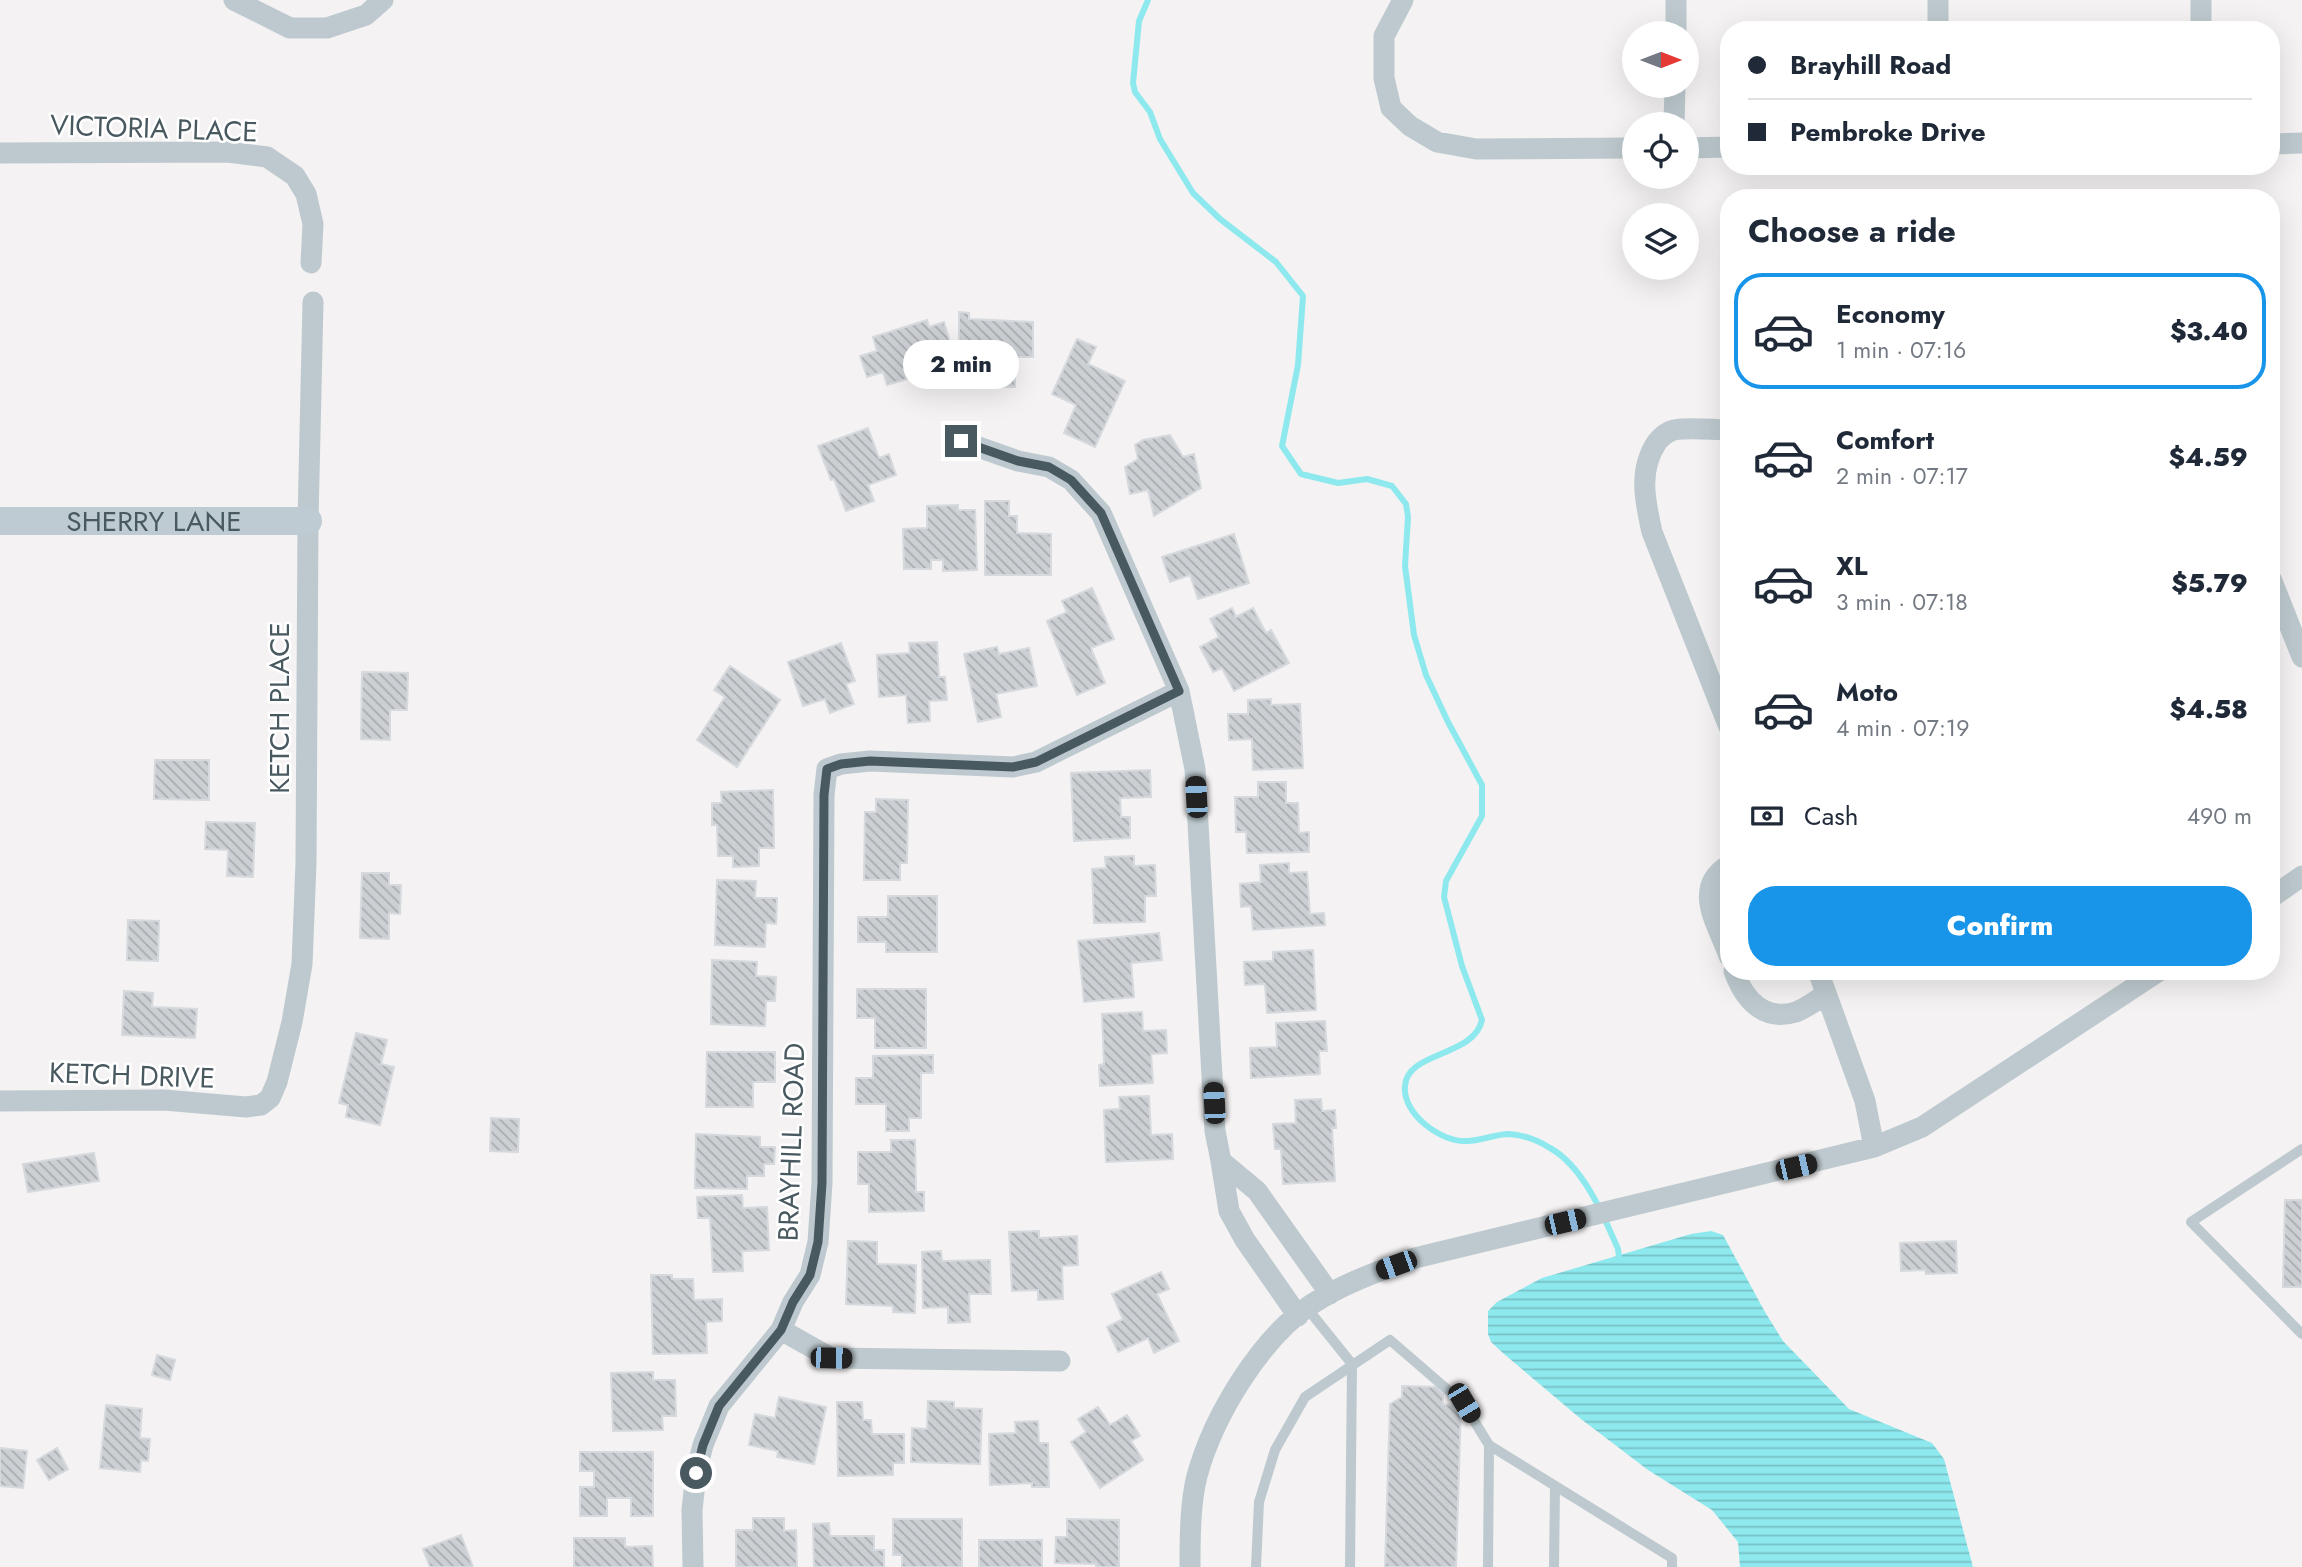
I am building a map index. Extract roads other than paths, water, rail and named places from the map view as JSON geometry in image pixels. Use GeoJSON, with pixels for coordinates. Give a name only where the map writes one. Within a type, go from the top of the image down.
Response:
{"type":"FeatureCollection","features":[{"type":"Feature","properties":{"kind":"street"},"geometry":{"type":"LineString","coordinates":[[234,0],[290,28],[327,28],[366,15],[383,0]]}},
{"type":"Feature","properties":{"kind":"street"},"geometry":{"type":"LineString","coordinates":[[1403,0],[1384,36],[1384,78],[1391,108],[1410,126],[1437,142],[1476,149],[1622,148]]}},
{"type":"Feature","properties":{"kind":"street"},"geometry":{"type":"LineString","coordinates":[[1676,0],[1676,21]]}},
{"type":"Feature","properties":{"kind":"street"},"geometry":{"type":"LineString","coordinates":[[1938,0],[1938,21]]}},
{"type":"Feature","properties":{"kind":"street"},"geometry":{"type":"LineString","coordinates":[[2201,0],[2201,21]]}},
{"type":"Feature","properties":{"kind":"street"},"geometry":{"type":"LineString","coordinates":[[2280,144],[2302,144]]}},
{"type":"Feature","properties":{"kind":"street"},"geometry":{"type":"LineString","coordinates":[[1699,148],[1720,148]]}},
{"type":"Feature","properties":{"kind":"street","name":"VICTORIA PLACE"},"geometry":{"type":"LineString","coordinates":[[0,153],[228,152],[267,157],[295,176],[306,194],[313,224],[311,263]]}},
{"type":"Feature","properties":{"kind":"street","name":"KETCH PLACE"},"geometry":{"type":"LineString","coordinates":[[261,1105],[270,1098],[276,1082],[292,1022],[302,964],[306,863],[313,302]]}},
{"type":"Feature","properties":{"kind":"street"},"geometry":{"type":"LineString","coordinates":[[1720,430],[1674,430],[1663,435],[1651,451],[1645,474],[1645,499],[1651,532],[1720,704]]}},
{"type":"Feature","properties":{"kind":"street"},"geometry":{"type":"LineString","coordinates":[[961,441],[1018,461],[1049,467],[1071,480],[1101,513],[1179,691],[1195,769],[1216,1131],[1229,1211],[1245,1240],[1303,1312]]}},
{"type":"Feature","properties":{"kind":"street","name":"SHERRY LANE"},"geometry":{"type":"LineString","coordinates":[[0,521],[309,521]]}},
{"type":"Feature","properties":{"kind":"street"},"geometry":{"type":"LineString","coordinates":[[2280,601],[2302,657]]}},
{"type":"Feature","properties":{"kind":"street","name":"BRAYHILL ROAD"},"geometry":{"type":"LineString","coordinates":[[693,1567],[691,1510],[703,1445],[719,1406],[781,1330],[793,1302],[810,1275],[818,1242],[822,1183],[824,795],[827,769],[841,764],[870,761],[1013,767],[1036,762],[1179,691]]}},
{"type":"Feature","properties":{"kind":"street"},"geometry":{"type":"LineString","coordinates":[[1720,871],[1709,887],[1709,903],[1720,932]]}},
{"type":"Feature","properties":{"kind":"street"},"geometry":{"type":"LineString","coordinates":[[2280,891],[2302,876]]}},
{"type":"Feature","properties":{"kind":"street"},"geometry":{"type":"LineString","coordinates":[[1737,980],[1741,990],[1755,1007],[1778,1014],[1796,1012],[1826,995]]}},
{"type":"Feature","properties":{"kind":"street"},"geometry":{"type":"LineString","coordinates":[[1821,980],[1865,1101],[1874,1147]]}},
{"type":"Feature","properties":{"kind":"street"},"geometry":{"type":"LineString","coordinates":[[1190,1567],[1190,1539],[1197,1477],[1215,1429],[1245,1376],[1277,1334],[1330,1294],[1357,1279],[1415,1258],[1874,1147],[1922,1127],[2145,980]]}},
{"type":"Feature","properties":{"kind":"street","name":"KETCH DRIVE"},"geometry":{"type":"LineString","coordinates":[[0,1101],[164,1100],[246,1107],[261,1105]]}},
{"type":"Feature","properties":{"kind":"street"},"geometry":{"type":"LineString","coordinates":[[1221,1161],[1257,1191],[1330,1294]]}},
{"type":"Feature","properties":{"kind":"street"},"geometry":{"type":"LineString","coordinates":[[1245,1240],[1275,1218]]}},
{"type":"Feature","properties":{"kind":"street"},"geometry":{"type":"LineString","coordinates":[[781,1330],[831,1358],[1060,1361]]}},
{"type":"Feature","properties":{"kind":"lane"},"geometry":{"type":"LineString","coordinates":[[2302,1149],[2191,1223],[2302,1334]]}},
{"type":"Feature","properties":{"kind":"lane"},"geometry":{"type":"LineString","coordinates":[[1303,1312],[1352,1364],[1350,1567]]}},
{"type":"Feature","properties":{"kind":"lane"},"geometry":{"type":"LineString","coordinates":[[1256,1567],[1259,1502],[1275,1450],[1305,1397],[1390,1340],[1464,1403],[1489,1445],[1672,1558],[1672,1567]]}},
{"type":"Feature","properties":{"kind":"lane"},"geometry":{"type":"LineString","coordinates":[[1488,1567],[1489,1445]]}},
{"type":"Feature","properties":{"kind":"lane"},"geometry":{"type":"LineString","coordinates":[[1554,1567],[1555,1487]]}},
{"type":"Feature","properties":{"kind":"water"},"geometry":{"type":"Polygon","coordinates":[[[1711,1231],[1723,1235],[1783,1341],[1849,1409],[1932,1443],[1944,1459],[1973,1567],[1740,1567],[1738,1542],[1712,1510],[1648,1470],[1581,1419],[1491,1342],[1488,1334],[1488,1311],[1497,1302],[1542,1278],[1691,1234],[1711,1231]]]}},
{"type":"Feature","properties":{"kind":"waterway"},"geometry":{"type":"LineString","coordinates":[[1148,0],[1139,21],[1133,83],[1135,92],[1150,112],[1160,139],[1193,193],[1220,219],[1276,262],[1303,296],[1298,365],[1282,446],[1301,474],[1338,483],[1367,479],[1392,486],[1406,504],[1408,517],[1405,566],[1414,635],[1426,675],[1482,785],[1482,816],[1446,881],[1444,897],[1462,966],[1482,1020],[1467,1041],[1428,1059],[1409,1075],[1405,1086],[1410,1107],[1426,1125],[1446,1137],[1467,1141],[1504,1134],[1514,1135],[1541,1143],[1562,1156],[1582,1179],[1599,1207],[1619,1256]]}}]}
